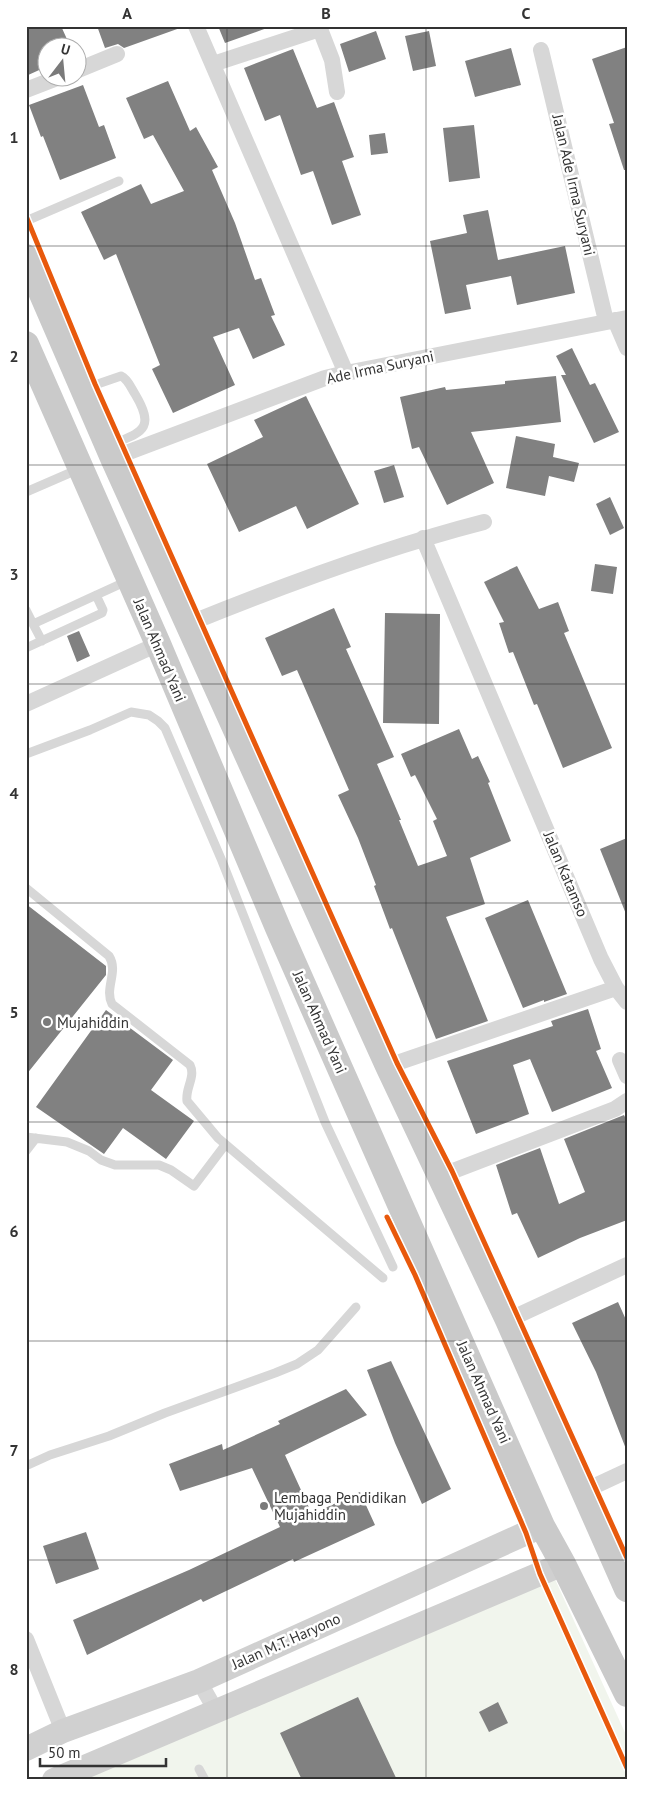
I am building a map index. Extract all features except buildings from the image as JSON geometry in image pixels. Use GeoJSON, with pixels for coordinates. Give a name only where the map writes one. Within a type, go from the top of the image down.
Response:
{"type":"FeatureCollection","features":[{"type":"Feature","properties":{"kind":"main road"},"geometry":{"type":"LineString","coordinates":[[26,258],[110,452],[388,1066],[508,1320],[627,1590]]}},
{"type":"Feature","properties":{"kind":"main road","name":"Jalan Ahmad Yani"},"geometry":{"type":"LineString","coordinates":[[26,344],[32,370],[80,468],[130,580],[278,928],[542,1526],[563,1564],[627,1694]]}},
{"type":"Feature","properties":{"kind":"main road"},"geometry":{"type":"LineString","coordinates":[[278,928],[318,912]]}},
{"type":"Feature","properties":{"kind":"street"},"geometry":{"type":"LineString","coordinates":[[196,26],[346,372]]}},
{"type":"Feature","properties":{"kind":"street"},"geometry":{"type":"LineString","coordinates":[[213,64],[324,28],[332,60],[336,92]]}},
{"type":"Feature","properties":{"kind":"street","name":"Jalan Ade Irma Suryani"},"geometry":{"type":"LineString","coordinates":[[541,50],[616,319],[627,348]]}},
{"type":"Feature","properties":{"kind":"street"},"geometry":{"type":"LineString","coordinates":[[88,66],[117,54]]}},
{"type":"Feature","properties":{"kind":"street"},"geometry":{"type":"LineString","coordinates":[[26,90],[38,85]]}},
{"type":"Feature","properties":{"kind":"street","name":"Ade Irma Suryani"},"geometry":{"type":"LineString","coordinates":[[110,452],[346,372],[616,319]]}},
{"type":"Feature","properties":{"kind":"street"},"geometry":{"type":"LineString","coordinates":[[188,624],[280,588],[423,538],[484,522]]}},
{"type":"Feature","properties":{"kind":"street","name":"Jalan Katamso"},"geometry":{"type":"LineString","coordinates":[[423,538],[602,959],[616,988],[627,1002]]}},
{"type":"Feature","properties":{"kind":"street"},"geometry":{"type":"LineString","coordinates":[[26,704],[158,644]]}},
{"type":"Feature","properties":{"kind":"street"},"geometry":{"type":"LineString","coordinates":[[388,1066],[616,988]]}},
{"type":"Feature","properties":{"kind":"street"},"geometry":{"type":"LineString","coordinates":[[620,1060],[627,1076]]}},
{"type":"Feature","properties":{"kind":"street"},"geometry":{"type":"LineString","coordinates":[[440,1176],[614,1109],[627,1101]]}},
{"type":"Feature","properties":{"kind":"street"},"geometry":{"type":"LineString","coordinates":[[508,1320],[627,1265]]}},
{"type":"Feature","properties":{"kind":"street"},"geometry":{"type":"LineString","coordinates":[[584,1492],[627,1471]]}},
{"type":"Feature","properties":{"kind":"street","name":"Jalan M.T. Haryono"},"geometry":{"type":"LineString","coordinates":[[26,1749],[64,1731],[200,1681],[542,1526]]}},
{"type":"Feature","properties":{"kind":"street"},"geometry":{"type":"LineString","coordinates":[[54,1780],[563,1564]]}},
{"type":"Feature","properties":{"kind":"street"},"geometry":{"type":"LineString","coordinates":[[26,1639],[64,1731]]}},
{"type":"Feature","properties":{"kind":"street"},"geometry":{"type":"LineString","coordinates":[[200,1681],[216,1711]]}},
{"type":"Feature","properties":{"kind":"lane"},"geometry":{"type":"LineString","coordinates":[[26,220],[119,181]]}},
{"type":"Feature","properties":{"kind":"lane"},"geometry":{"type":"LineString","coordinates":[[83,389],[121,376],[126,378],[140,402],[146,419],[143,429],[110,452]]}},
{"type":"Feature","properties":{"kind":"lane"},"geometry":{"type":"LineString","coordinates":[[26,492],[80,468]]}},
{"type":"Feature","properties":{"kind":"lane"},"geometry":{"type":"LineString","coordinates":[[33,624],[130,580]]}},
{"type":"Feature","properties":{"kind":"lane"},"geometry":{"type":"LineString","coordinates":[[26,648],[102,613],[103,610],[96,596]]}},
{"type":"Feature","properties":{"kind":"lane"},"geometry":{"type":"LineString","coordinates":[[26,610],[42,641]]}},
{"type":"Feature","properties":{"kind":"lane"},"geometry":{"type":"LineString","coordinates":[[26,754],[131,712],[149,715],[165,728],[222,861],[325,1122],[393,1268]]}},
{"type":"Feature","properties":{"kind":"lane"},"geometry":{"type":"LineString","coordinates":[[26,888],[109,956],[113,972],[109,992],[112,1004],[190,1065],[192,1072],[186,1094],[187,1101],[225,1145],[383,1278]]}},
{"type":"Feature","properties":{"kind":"lane"},"geometry":{"type":"LineString","coordinates":[[26,1151],[31,1137],[67,1142],[89,1151],[101,1160],[115,1165],[159,1165],[171,1170],[194,1186],[225,1145]]}},
{"type":"Feature","properties":{"kind":"lane"},"geometry":{"type":"LineString","coordinates":[[28,1465],[50,1455],[109,1436],[297,1364],[318,1350],[331,1338],[356,1307]]}},
{"type":"Feature","properties":{"kind":"lane"},"geometry":{"type":"LineString","coordinates":[[199,1769],[205,1780]]}},
{"type":"Feature","properties":{"kind":"path"},"geometry":{"type":"LineString","coordinates":[[540,1574],[627,1768]]}},
{"type":"Feature","properties":{"kind":"shaded area"},"geometry":{"type":"Polygon","coordinates":[[[549,1566],[627,1737],[627,1780],[83,1780],[549,1566]]]}},
{"type":"Feature","properties":{"kind":"cycle path"},"geometry":{"type":"LineString","coordinates":[[26,216],[95,384],[397,1063],[452,1171],[627,1558]]}},
{"type":"Feature","properties":{"kind":"cycle path"},"geometry":{"type":"LineString","coordinates":[[387,1217],[415,1275],[526,1533],[540,1574],[627,1768]]}},
{"type":"Feature","properties":{"kind":"place","name":"Mujahiddin"},"geometry":{"type":"Point","coordinates":[47,1022]}},
{"type":"Feature","properties":{"kind":"place","name":"Lembaga Pendidikan Mujahiddin"},"geometry":{"type":"Point","coordinates":[264,1506]}}]}
